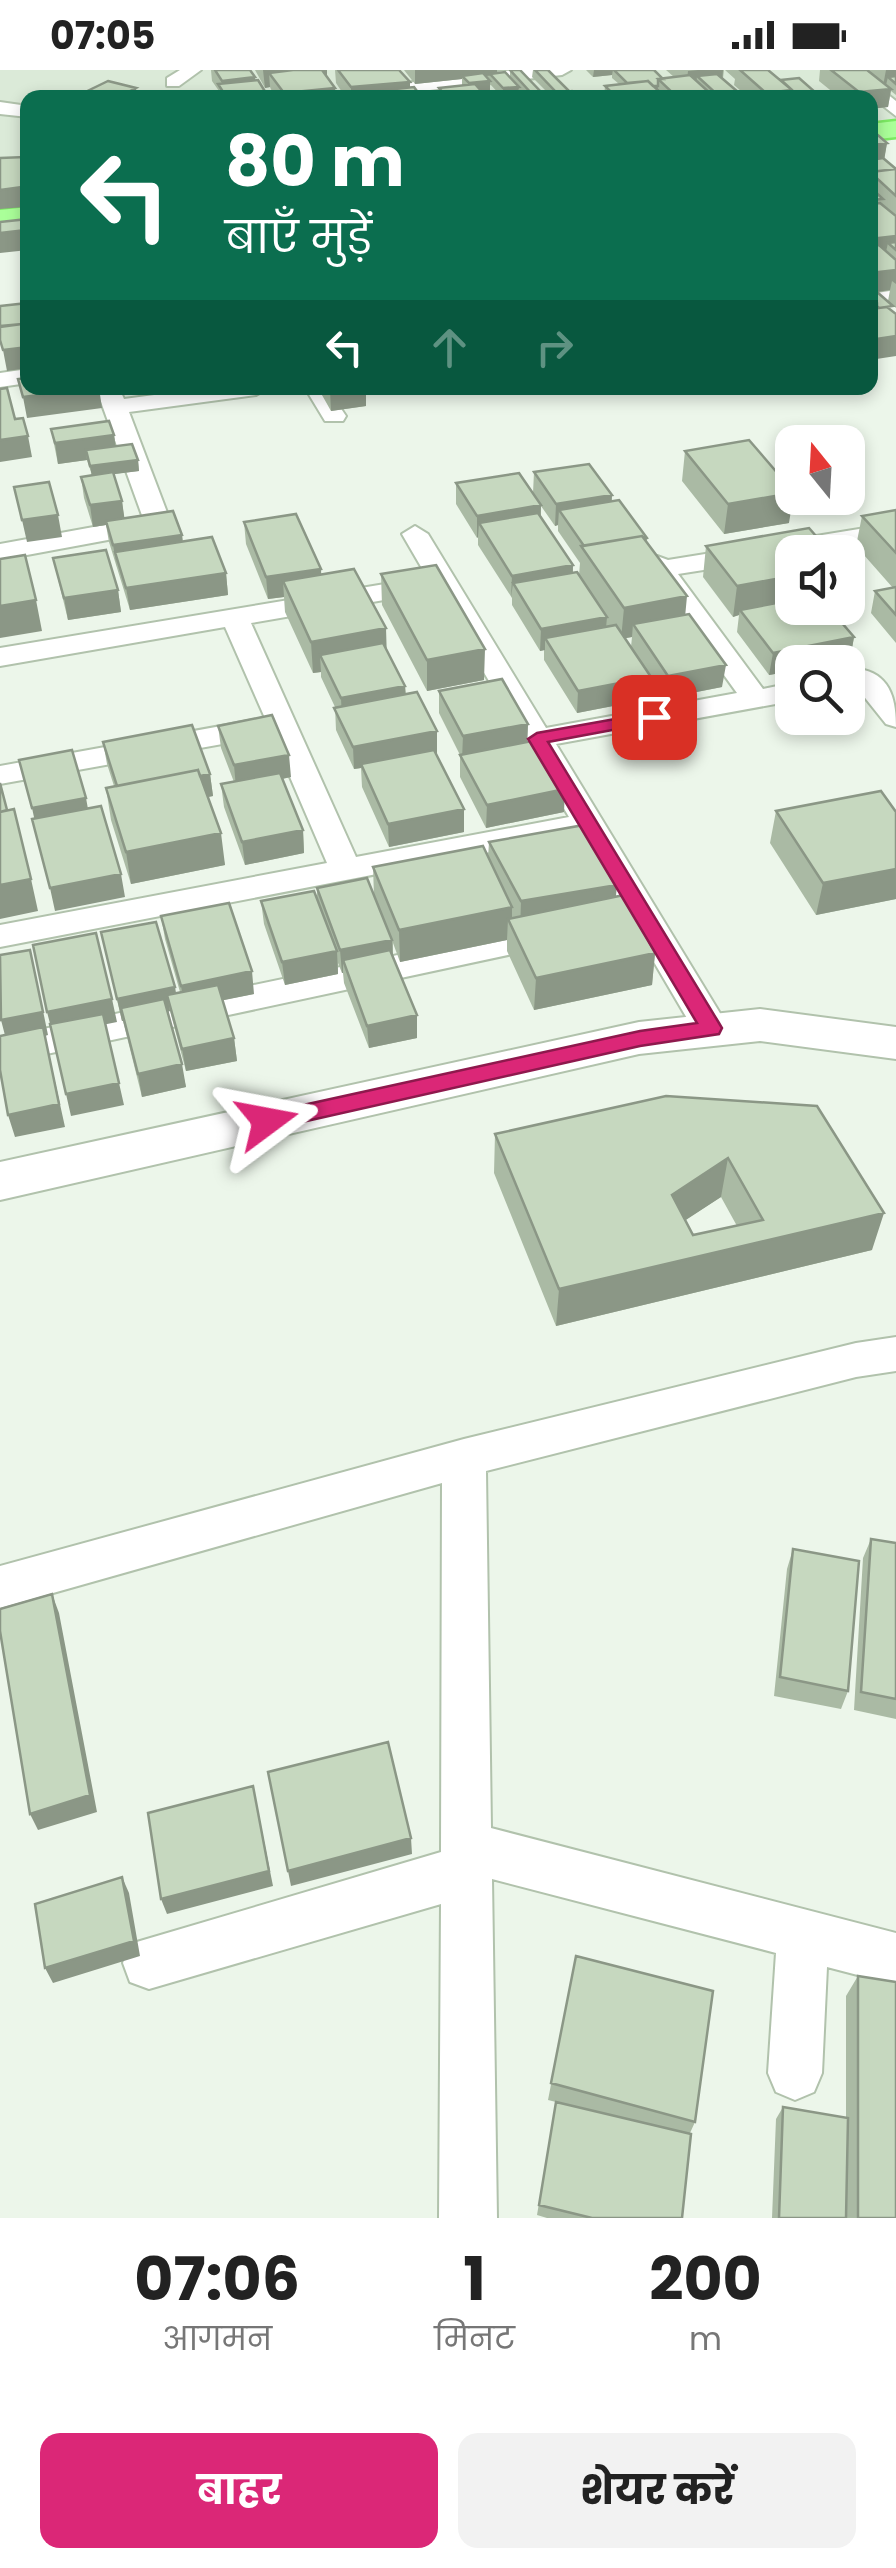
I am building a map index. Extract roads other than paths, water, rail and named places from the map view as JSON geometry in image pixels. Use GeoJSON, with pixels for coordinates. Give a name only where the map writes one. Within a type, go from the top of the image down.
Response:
{"type":"FeatureCollection","features":[{"type":"Feature","properties":{"kind":"street"},"geometry":{"type":"LineString","coordinates":[[399,70],[414,90]]}},
{"type":"Feature","properties":{"kind":"street"},"geometry":{"type":"LineString","coordinates":[[846,70],[871,90]]}},
{"type":"Feature","properties":{"kind":"street"},"geometry":{"type":"LineString","coordinates":[[434,90],[564,76]]}},
{"type":"Feature","properties":{"kind":"street"},"geometry":{"type":"LineString","coordinates":[[0,552],[158,523],[112,397],[144,395]]}},
{"type":"Feature","properties":{"kind":"street"},"geometry":{"type":"LineString","coordinates":[[320,395],[334,416]]}},
{"type":"Feature","properties":{"kind":"street"},"geometry":{"type":"LineString","coordinates":[[661,570],[896,531]]}},
{"type":"Feature","properties":{"kind":"street"},"geometry":{"type":"LineString","coordinates":[[414,534],[711,1028]]}},
{"type":"Feature","properties":{"kind":"street"},"geometry":{"type":"LineString","coordinates":[[640,540],[756,699]]}},
{"type":"Feature","properties":{"kind":"street"},"geometry":{"type":"LineString","coordinates":[[0,658],[444,582]]}},
{"type":"Feature","properties":{"kind":"street"},"geometry":{"type":"LineString","coordinates":[[235,618],[346,870]]}},
{"type":"Feature","properties":{"kind":"street"},"geometry":{"type":"LineString","coordinates":[[865,678],[896,673]]}},
{"type":"Feature","properties":{"kind":"street"},"geometry":{"type":"LineString","coordinates":[[865,689],[896,718]]}},
{"type":"Feature","properties":{"kind":"street"},"geometry":{"type":"LineString","coordinates":[[537,739],[775,695]]}},
{"type":"Feature","properties":{"kind":"street"},"geometry":{"type":"LineString","coordinates":[[0,775],[282,724]]}},
{"type":"Feature","properties":{"kind":"street"},"geometry":{"type":"LineString","coordinates":[[0,936],[588,824]]}},
{"type":"Feature","properties":{"kind":"street"},"geometry":{"type":"LineString","coordinates":[[0,1051],[643,915]]}},
{"type":"Feature","properties":{"kind":"street"},"geometry":{"type":"LineString","coordinates":[[0,1181],[640,1038],[760,1025],[896,1042]]}},
{"type":"Feature","properties":{"kind":"street"},"geometry":{"type":"LineString","coordinates":[[0,1587],[464,1458],[856,1360],[896,1354]]}},
{"type":"Feature","properties":{"kind":"street"},"geometry":{"type":"LineString","coordinates":[[464,1458],[468,2218]]}},
{"type":"Feature","properties":{"kind":"street"},"geometry":{"type":"LineString","coordinates":[[149,1963],[468,1859],[896,1958]]}},
{"type":"Feature","properties":{"kind":"street"},"geometry":{"type":"LineString","coordinates":[[795,2073],[803,1934]]}}]}
